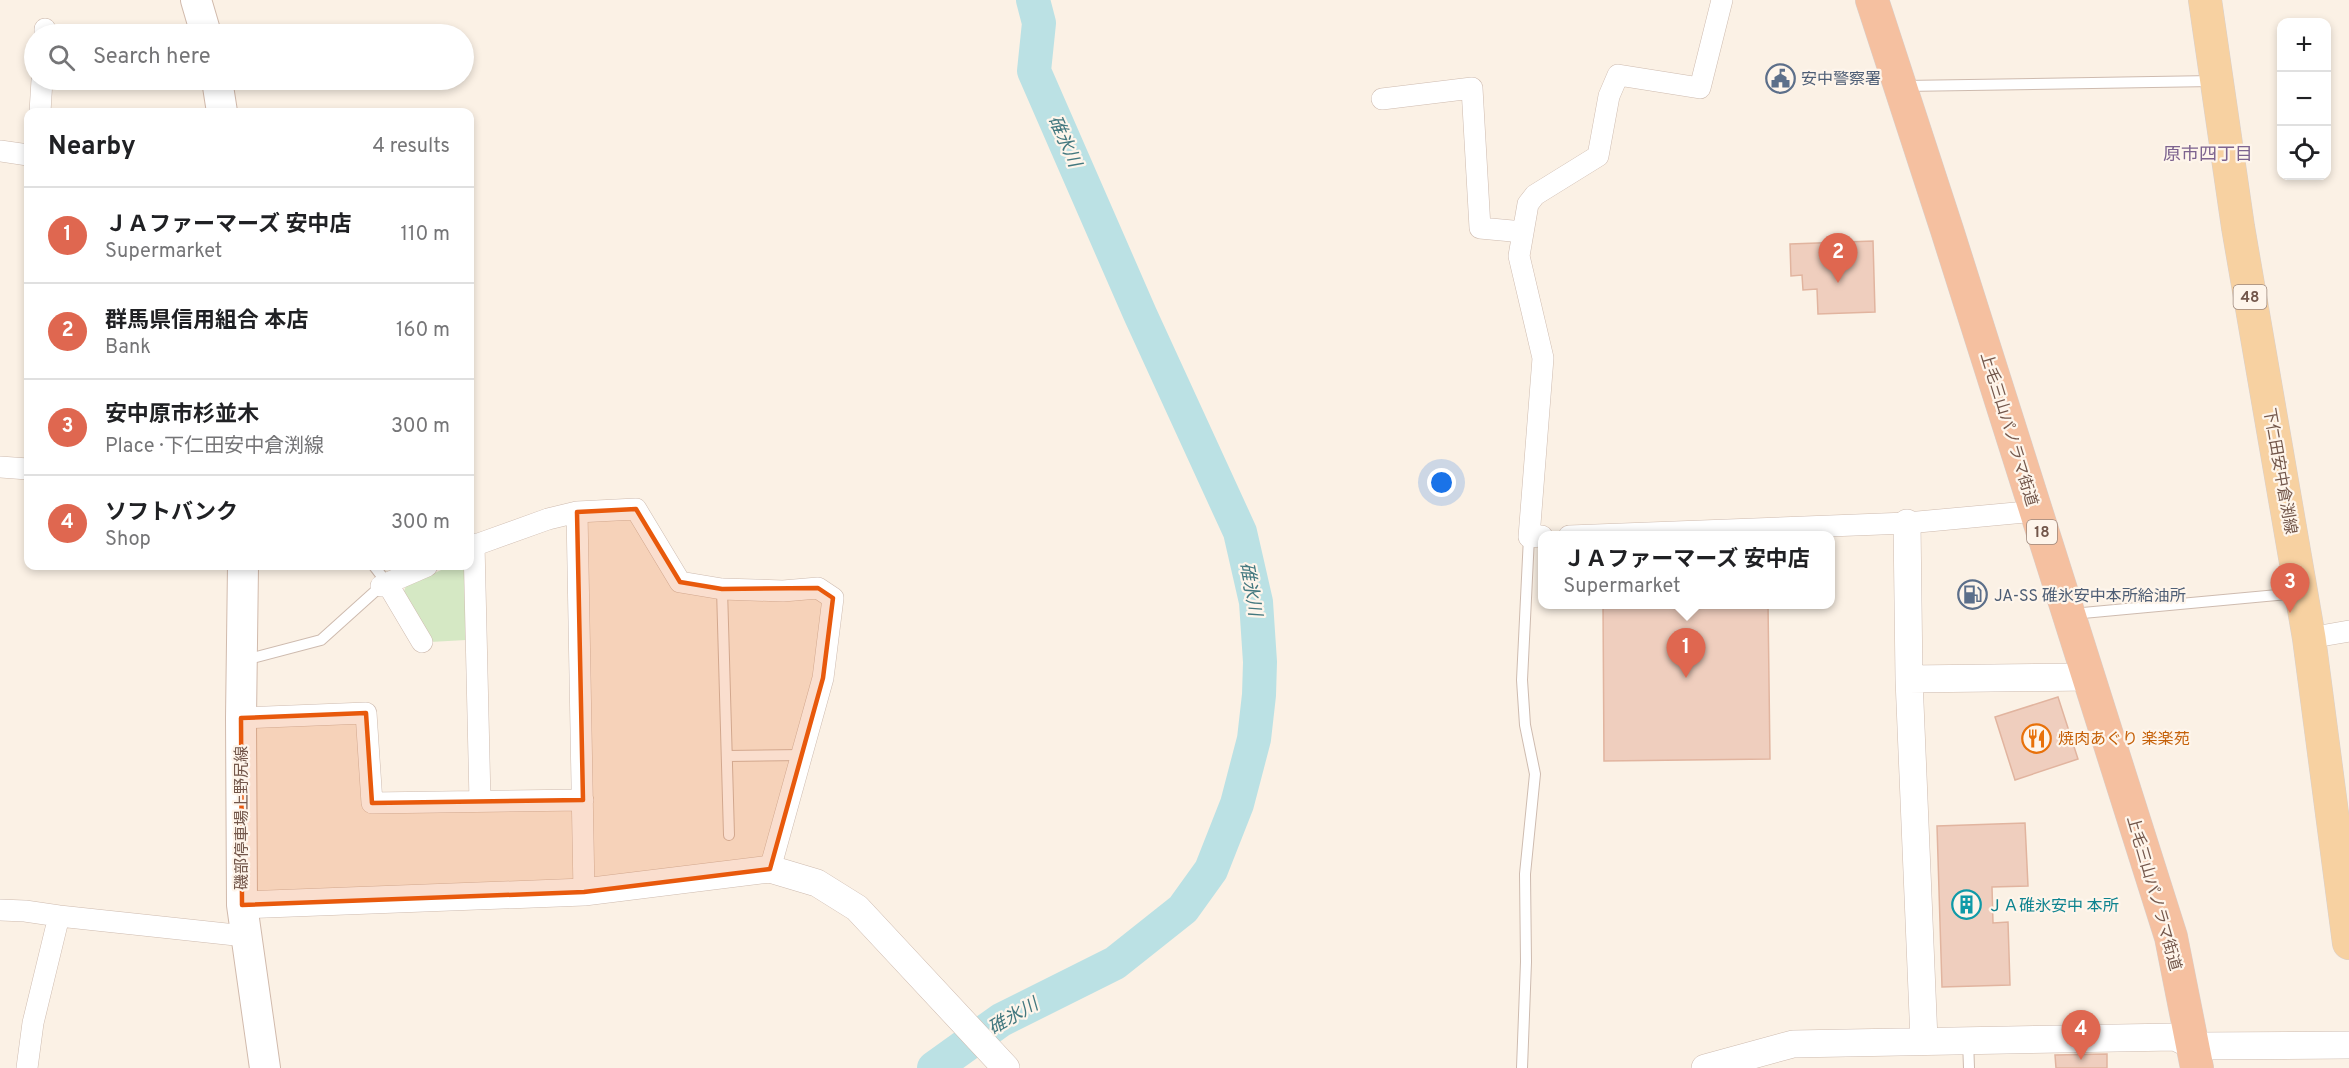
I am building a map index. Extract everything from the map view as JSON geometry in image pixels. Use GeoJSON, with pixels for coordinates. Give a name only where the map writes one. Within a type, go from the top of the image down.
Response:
{"type":"FeatureCollection","features":[{"type":"Feature","properties":{"kind":"highway","name":"上毛三山パノラマ街道"},"geometry":{"type":"LineString","coordinates":[[1872,0],[2171,937],[2195,1057]]}},
{"type":"Feature","properties":{"kind":"main road"},"geometry":{"type":"LineString","coordinates":[[196,0],[203,24]]}},
{"type":"Feature","properties":{"kind":"main road","name":"下仁田安中倉渕線"},"geometry":{"type":"LineString","coordinates":[[2205,0],[2240,239],[2308,638],[2349,943]]}},
{"type":"Feature","properties":{"kind":"main road"},"geometry":{"type":"LineString","coordinates":[[219,90],[221,108]]}},
{"type":"Feature","properties":{"kind":"main road","name":"磯部停車場上野尻線"},"geometry":{"type":"LineString","coordinates":[[243,570],[242,905],[265,1068]]}},
{"type":"Feature","properties":{"kind":"street"},"geometry":{"type":"LineString","coordinates":[[1535,537],[1543,358],[1519,256],[1528,204],[1535,195],[1598,156],[1609,96],[1618,75],[1700,88],[1722,0]]}},
{"type":"Feature","properties":{"kind":"street"},"geometry":{"type":"LineString","coordinates":[[1382,99],[1472,88],[1480,228],[1523,232]]}},
{"type":"Feature","properties":{"kind":"street"},"geometry":{"type":"LineString","coordinates":[[40,108],[41,90]]}},
{"type":"Feature","properties":{"kind":"street"},"geometry":{"type":"LineString","coordinates":[[0,151],[24,154]]}},
{"type":"Feature","properties":{"kind":"street"},"geometry":{"type":"LineString","coordinates":[[0,467],[24,469]]}},
{"type":"Feature","properties":{"kind":"street"},"geometry":{"type":"LineString","coordinates":[[474,545],[548,519],[577,512],[636,509],[681,582],[722,589],[783,591],[818,588],[833,598],[823,678],[770,869]]}},
{"type":"Feature","properties":{"kind":"street"},"geometry":{"type":"LineString","coordinates":[[577,512],[584,892]]}},
{"type":"Feature","properties":{"kind":"street"},"geometry":{"type":"LineString","coordinates":[[1699,531],[1907,523],[2036,512]]}},
{"type":"Feature","properties":{"kind":"street"},"geometry":{"type":"LineString","coordinates":[[1907,523],[1909,679],[1924,1040]]}},
{"type":"Feature","properties":{"kind":"street"},"geometry":{"type":"LineString","coordinates":[[419,570],[384,585],[422,642]]}},
{"type":"Feature","properties":{"kind":"street"},"geometry":{"type":"LineString","coordinates":[[473,570],[480,801]]}},
{"type":"Feature","properties":{"kind":"street"},"geometry":{"type":"LineString","coordinates":[[2308,638],[2349,631]]}},
{"type":"Feature","properties":{"kind":"street"},"geometry":{"type":"LineString","coordinates":[[1909,679],[2088,676]]}},
{"type":"Feature","properties":{"kind":"street"},"geometry":{"type":"LineString","coordinates":[[241,718],[366,713],[372,802],[583,800]]}},
{"type":"Feature","properties":{"kind":"street"},"geometry":{"type":"LineString","coordinates":[[242,905],[584,892],[770,869],[817,883],[856,908],[1006,1068]]}},
{"type":"Feature","properties":{"kind":"street"},"geometry":{"type":"LineString","coordinates":[[0,910],[25,910],[59,916],[245,936]]}},
{"type":"Feature","properties":{"kind":"street"},"geometry":{"type":"LineString","coordinates":[[27,1068],[33,1023],[59,916]]}},
{"type":"Feature","properties":{"kind":"street"},"geometry":{"type":"LineString","coordinates":[[1705,1068],[1792,1044],[2175,1037],[2195,1057],[2349,1045]]}},
{"type":"Feature","properties":{"kind":"lane"},"geometry":{"type":"LineString","coordinates":[[1900,86],[2216,81]]}},
{"type":"Feature","properties":{"kind":"lane"},"geometry":{"type":"LineString","coordinates":[[1522,1068],[1526,963],[1525,874],[1535,774],[1525,725],[1522,680],[1535,537]]}},
{"type":"Feature","properties":{"kind":"lane"},"geometry":{"type":"LineString","coordinates":[[241,661],[321,640],[384,585],[376,570]]}},
{"type":"Feature","properties":{"kind":"lane"},"geometry":{"type":"LineString","coordinates":[[722,589],[729,835]]}},
{"type":"Feature","properties":{"kind":"lane"},"geometry":{"type":"LineString","coordinates":[[2069,615],[2301,593]]}},
{"type":"Feature","properties":{"kind":"lane"},"geometry":{"type":"LineString","coordinates":[[727,756],[802,755]]}},
{"type":"Feature","properties":{"kind":"lane"},"geometry":{"type":"LineString","coordinates":[[1968,1040],[1969,1068]]}},
{"type":"Feature","properties":{"kind":"highlighted area"},"geometry":{"type":"Polygon","coordinates":[[[636,509],[680,582],[722,589],[818,588],[833,598],[823,678],[770,869],[584,892],[242,905],[241,718],[366,713],[372,803],[583,800],[577,512],[636,509]]]}},
{"type":"Feature","properties":{"kind":"green space"},"geometry":{"type":"Polygon","coordinates":[[[441,570],[466,571],[466,640],[430,642],[401,599],[406,586],[441,570]]]}},
{"type":"Feature","properties":{"kind":"building"},"geometry":{"type":"Polygon","coordinates":[[[1873,241],[1875,312],[1818,314],[1817,289],[1803,290],[1802,275],[1791,276],[1790,244],[1873,241]]]}},
{"type":"Feature","properties":{"kind":"building"},"geometry":{"type":"Polygon","coordinates":[[[1603,609],[1768,609],[1770,759],[1604,761],[1603,609]]]}},
{"type":"Feature","properties":{"kind":"building","name":"焼肉あぐり 楽楽苑"},"geometry":{"type":"Polygon","coordinates":[[[2058,697],[2078,759],[2015,780],[1995,717],[2058,697]]]}},
{"type":"Feature","properties":{"kind":"building","name":"ＪＡ碓氷安中 本所"},"geometry":{"type":"Polygon","coordinates":[[[2025,823],[2028,886],[1992,887],[1993,923],[2008,922],[2010,985],[1942,987],[1937,826],[2025,823]]]}},
{"type":"Feature","properties":{"kind":"building"},"geometry":{"type":"Polygon","coordinates":[[[2107,1054],[2107,1068],[2056,1068],[2055,1055],[2107,1054]]]}},
{"type":"Feature","properties":{"kind":"waterway","name":"碓氷川"},"geometry":{"type":"LineString","coordinates":[[934,1068],[1001,1020],[1115,963],[1183,909],[1211,870],[1237,804],[1254,739],[1259,695],[1260,662],[1256,602],[1240,532],[1140,314],[1034,71],[1039,23],[1033,0]]}},
{"type":"Feature","properties":{"kind":"place","name":"安中警察署"},"geometry":{"type":"Point","coordinates":[1780,78]}},
{"type":"Feature","properties":{"kind":"place","name":"群馬県信用組合 本店"},"geometry":{"type":"Point","coordinates":[1838,283]}},
{"type":"Feature","properties":{"kind":"place","name":"JA-SS 碓氷安中本所給油所"},"geometry":{"type":"Point","coordinates":[1973,595]}},
{"type":"Feature","properties":{"kind":"place","name":"安中原市杉並木"},"geometry":{"type":"Point","coordinates":[2290,613]}},
{"type":"Feature","properties":{"kind":"place","name":"ＪＡファーマーズ 安中店"},"geometry":{"type":"Point","coordinates":[1686,678]}},
{"type":"Feature","properties":{"kind":"place","name":"焼肉あぐり 楽楽苑"},"geometry":{"type":"Point","coordinates":[2037,738]}},
{"type":"Feature","properties":{"kind":"place","name":"ＪＡ碓氷安中 本所"},"geometry":{"type":"Point","coordinates":[1966,905]}},
{"type":"Feature","properties":{"kind":"place","name":"ソフトバンク"},"geometry":{"type":"Point","coordinates":[2081,1060]}},
{"type":"Feature","properties":{"kind":"district","name":"原市四丁目"},"geometry":{"type":"Point","coordinates":[2208,154]}}]}
